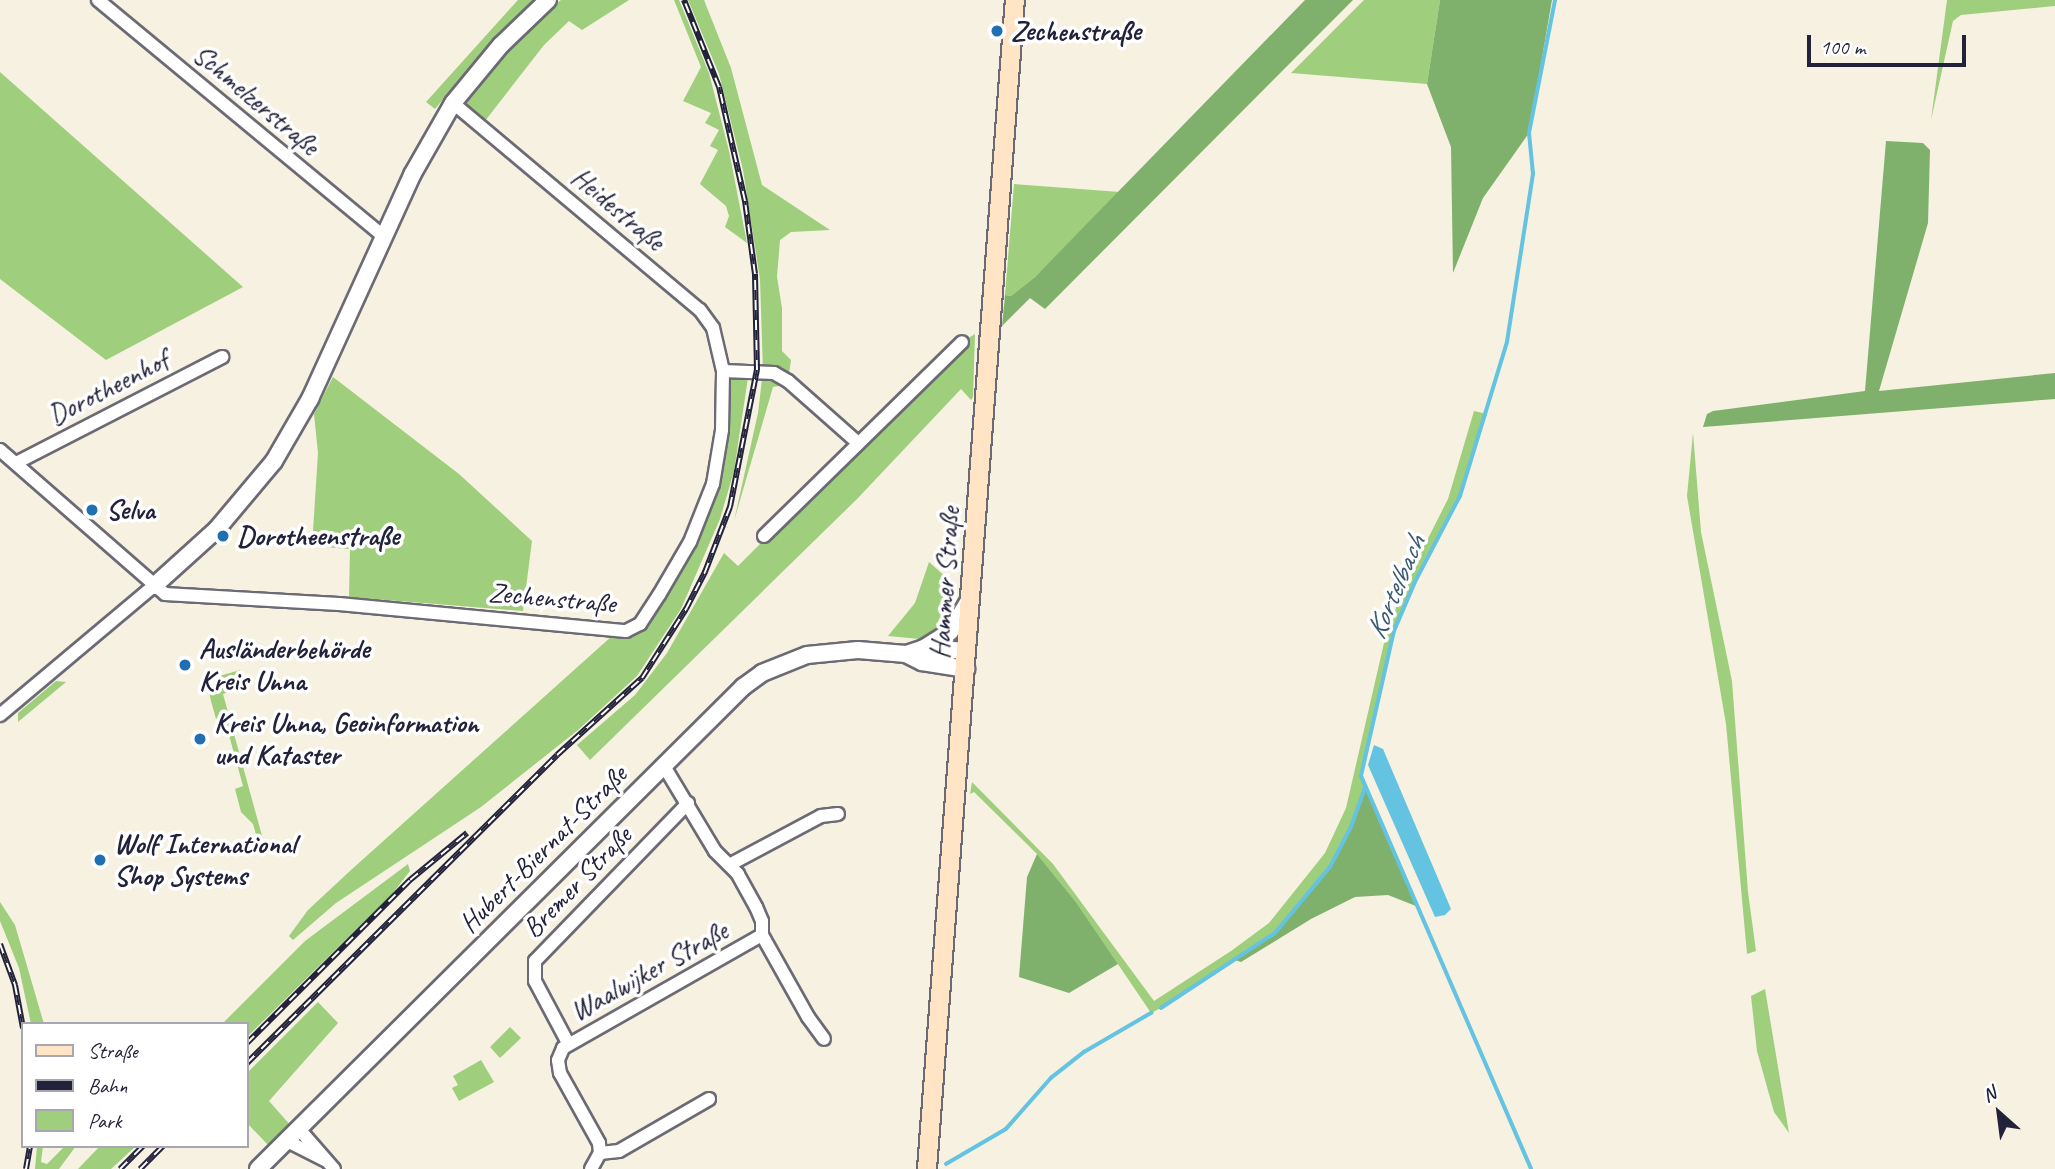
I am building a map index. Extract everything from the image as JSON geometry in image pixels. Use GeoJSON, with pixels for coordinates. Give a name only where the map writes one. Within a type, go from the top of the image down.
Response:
{"type":"FeatureCollection","features":[{"type":"Feature","properties":{"kind":"main road","name":"Hammer Straße"},"geometry":{"type":"LineString","coordinates":[[927,1169],[1015,0]]}},
{"type":"Feature","properties":{"kind":"street","name":"Schmelzerstraße"},"geometry":{"type":"LineString","coordinates":[[98,0],[384,237]]}},
{"type":"Feature","properties":{"kind":"street"},"geometry":{"type":"LineString","coordinates":[[0,715],[154,586],[217,529],[274,461],[310,399],[419,161],[453,103],[501,45],[548,0]]}},
{"type":"Feature","properties":{"kind":"street","name":"Heidestraße"},"geometry":{"type":"LineString","coordinates":[[453,103],[700,310],[713,328],[723,371]]}},
{"type":"Feature","properties":{"kind":"street"},"geometry":{"type":"LineString","coordinates":[[764,536],[962,342]]}},
{"type":"Feature","properties":{"kind":"street","name":"Dorotheenhof"},"geometry":{"type":"LineString","coordinates":[[16,463],[222,357]]}},
{"type":"Feature","properties":{"kind":"street"},"geometry":{"type":"LineString","coordinates":[[723,371],[774,373],[788,381],[858,443]]}},
{"type":"Feature","properties":{"kind":"street","name":"Zechenstraße"},"geometry":{"type":"LineString","coordinates":[[154,586],[165,594],[339,604],[626,631],[640,624],[690,542],[713,484],[722,430],[723,371]]}},
{"type":"Feature","properties":{"kind":"street"},"geometry":{"type":"LineString","coordinates":[[0,450],[154,586]]}},
{"type":"Feature","properties":{"kind":"street"},"geometry":{"type":"LineString","coordinates":[[925,648],[950,632],[970,599]]}},
{"type":"Feature","properties":{"kind":"street","name":"Hubert-Biernat-Straße"},"geometry":{"type":"LineString","coordinates":[[258,1169],[743,687],[785,662],[829,652],[906,654],[925,648],[967,651]]}},
{"type":"Feature","properties":{"kind":"street","name":"Hubert-Biernat-Straße"},"geometry":{"type":"LineString","coordinates":[[906,654],[922,663],[966,669]]}},
{"type":"Feature","properties":{"kind":"street","name":"Waalwijker Straße"},"geometry":{"type":"LineString","coordinates":[[600,1153],[596,1137],[558,1068],[560,1053],[568,1043],[762,935],[762,921],[756,906],[731,864],[715,851],[664,766]]}},
{"type":"Feature","properties":{"kind":"street","name":"Bremer Straße"},"geometry":{"type":"LineString","coordinates":[[568,1043],[535,981],[535,961],[688,803]]}},
{"type":"Feature","properties":{"kind":"street"},"geometry":{"type":"LineString","coordinates":[[731,864],[821,816],[838,814]]}},
{"type":"Feature","properties":{"kind":"street"},"geometry":{"type":"LineString","coordinates":[[762,935],[808,1017],[824,1039]]}},
{"type":"Feature","properties":{"kind":"street"},"geometry":{"type":"LineString","coordinates":[[591,1169],[600,1153],[619,1151],[709,1099]]}},
{"type":"Feature","properties":{"kind":"street"},"geometry":{"type":"LineString","coordinates":[[293,1135],[330,1165]]}},
{"type":"Feature","properties":{"kind":"green space"},"geometry":{"type":"Polygon","coordinates":[[[518,0],[534,0],[493,39],[435,109],[426,102],[518,0]]]}},
{"type":"Feature","properties":{"kind":"green space"},"geometry":{"type":"Polygon","coordinates":[[[561,0],[629,0],[582,30],[569,21],[544,45],[485,121],[466,109],[463,98],[503,52],[543,13],[561,0]]]}},
{"type":"Feature","properties":{"kind":"green space"},"geometry":{"type":"Polygon","coordinates":[[[674,0],[679,0],[709,73],[729,151],[747,243],[725,227],[729,216],[726,206],[700,184],[718,150],[710,146],[719,130],[705,123],[711,113],[683,101],[701,67],[674,0]]]}},
{"type":"Feature","properties":{"kind":"green space"},"geometry":{"type":"Polygon","coordinates":[[[688,0],[704,0],[731,68],[762,185],[830,230],[791,232],[780,240],[777,277],[782,308],[782,351],[791,360],[788,381],[785,385],[773,387],[734,521],[758,413],[763,371],[760,279],[743,170],[719,74],[688,0]]]}},
{"type":"Feature","properties":{"kind":"green space"},"geometry":{"type":"Polygon","coordinates":[[[1305,0],[1353,0],[1045,309],[1030,298],[1002,326],[1005,295],[1011,296],[1035,277],[1305,0]]]}},
{"type":"Feature","properties":{"kind":"green space"},"geometry":{"type":"Polygon","coordinates":[[[1364,0],[1440,0],[1427,84],[1291,73],[1364,0]]]}},
{"type":"Feature","properties":{"kind":"green space"},"geometry":{"type":"Polygon","coordinates":[[[1440,0],[1552,0],[1529,133],[1483,198],[1453,273],[1451,147],[1427,84],[1440,0]]]}},
{"type":"Feature","properties":{"kind":"green space"},"geometry":{"type":"Polygon","coordinates":[[[1947,0],[2055,0],[2055,6],[1961,15],[1953,21],[1931,120],[1947,0]]]}},
{"type":"Feature","properties":{"kind":"green space"},"geometry":{"type":"Polygon","coordinates":[[[0,72],[243,287],[106,360],[0,279],[0,72]]]}},
{"type":"Feature","properties":{"kind":"green space"},"geometry":{"type":"Polygon","coordinates":[[[1886,141],[1923,143],[1930,150],[1928,223],[1879,391],[2055,373],[2055,399],[1703,427],[1707,414],[1713,411],[1865,391],[1886,141]]]}},
{"type":"Feature","properties":{"kind":"green space"},"geometry":{"type":"Polygon","coordinates":[[[1014,184],[1120,192],[1035,277],[1011,296],[1005,295],[1014,184]]]}},
{"type":"Feature","properties":{"kind":"green space"},"geometry":{"type":"Polygon","coordinates":[[[975,334],[971,400],[961,389],[857,499],[590,760],[577,745],[635,695],[667,653],[724,553],[738,566],[962,342],[975,334]]]}},
{"type":"Feature","properties":{"kind":"green space"},"geometry":{"type":"Polygon","coordinates":[[[723,371],[749,371],[734,471],[720,519],[681,609],[637,676],[578,730],[481,807],[336,903],[293,940],[289,936],[308,910],[351,870],[612,636],[640,623],[690,542],[713,484],[723,371]]]}},
{"type":"Feature","properties":{"kind":"green space"},"geometry":{"type":"Polygon","coordinates":[[[333,377],[459,474],[532,541],[523,611],[349,597],[350,549],[312,546],[318,453],[314,414],[333,377]]]}},
{"type":"Feature","properties":{"kind":"green space"},"geometry":{"type":"Polygon","coordinates":[[[1474,411],[1487,414],[1460,496],[1415,582],[1394,631],[1361,776],[1366,785],[1351,827],[1330,867],[1275,933],[1151,1013],[1076,902],[1037,854],[974,792],[970,794],[972,782],[1053,864],[1154,1001],[1269,923],[1325,853],[1346,808],[1387,630],[1410,574],[1448,499],[1474,411]]]}},
{"type":"Feature","properties":{"kind":"green space"},"geometry":{"type":"Polygon","coordinates":[[[1693,433],[1701,532],[1732,681],[1748,892],[1756,951],[1747,954],[1726,724],[1687,496],[1693,433]]]}},
{"type":"Feature","properties":{"kind":"green space"},"geometry":{"type":"Polygon","coordinates":[[[929,562],[956,586],[943,621],[935,632],[920,639],[888,636],[915,603],[929,562]]]}},
{"type":"Feature","properties":{"kind":"green space"},"geometry":{"type":"Polygon","coordinates":[[[240,670],[245,687],[223,694],[264,843],[259,845],[253,824],[241,812],[235,789],[243,786],[224,717],[216,719],[211,701],[209,692],[217,689],[215,681],[206,683],[206,680],[240,670]]]}},
{"type":"Feature","properties":{"kind":"green space"},"geometry":{"type":"Polygon","coordinates":[[[56,681],[66,682],[18,722],[18,713],[56,681]]]}},
{"type":"Feature","properties":{"kind":"green space"},"geometry":{"type":"Polygon","coordinates":[[[1366,785],[1416,906],[1388,895],[1355,897],[1311,919],[1241,962],[1235,960],[1275,933],[1330,867],[1351,827],[1366,785]]]}},
{"type":"Feature","properties":{"kind":"green space"},"geometry":{"type":"Polygon","coordinates":[[[1037,854],[1076,902],[1118,964],[1069,993],[1019,977],[1027,877],[1037,854]]]}},
{"type":"Feature","properties":{"kind":"green space"},"geometry":{"type":"Polygon","coordinates":[[[408,864],[410,871],[392,894],[248,1036],[248,1022],[224,1022],[305,941],[408,864]]]}},
{"type":"Feature","properties":{"kind":"green space"},"geometry":{"type":"Polygon","coordinates":[[[0,902],[15,925],[43,1022],[31,1022],[19,968],[0,921],[0,902]]]}},
{"type":"Feature","properties":{"kind":"green space"},"geometry":{"type":"Polygon","coordinates":[[[1765,989],[1789,1133],[1774,1112],[1757,1051],[1751,996],[1765,989]]]}},
{"type":"Feature","properties":{"kind":"green space"},"geometry":{"type":"Polygon","coordinates":[[[318,1002],[338,1023],[269,1101],[292,1127],[271,1148],[248,1124],[248,1072],[318,1002]]]}},
{"type":"Feature","properties":{"kind":"green space"},"geometry":{"type":"Polygon","coordinates":[[[510,1027],[521,1038],[500,1058],[490,1047],[510,1027]]]}},
{"type":"Feature","properties":{"kind":"green space"},"geometry":{"type":"Polygon","coordinates":[[[481,1060],[494,1082],[459,1101],[452,1088],[458,1085],[453,1076],[481,1060]]]}},
{"type":"Feature","properties":{"kind":"green space"},"geometry":{"type":"Polygon","coordinates":[[[37,1148],[43,1148],[41,1162],[47,1164],[63,1148],[75,1148],[59,1169],[35,1169],[37,1148]]]}},
{"type":"Feature","properties":{"kind":"green space"},"geometry":{"type":"Polygon","coordinates":[[[98,1148],[134,1148],[111,1169],[78,1169],[98,1148]]]}},
{"type":"Feature","properties":{"kind":"water"},"geometry":{"type":"Polygon","coordinates":[[[1374,745],[1383,749],[1451,909],[1445,915],[1435,917],[1368,765],[1374,745]]]}},
{"type":"Feature","properties":{"kind":"waterway","name":"Kortelbach"},"geometry":{"type":"LineString","coordinates":[[1531,1169],[1361,776],[1394,631],[1415,582],[1460,496],[1507,342],[1533,174],[1529,133],[1555,0]]}},
{"type":"Feature","properties":{"kind":"waterway"},"geometry":{"type":"LineString","coordinates":[[1161,1008],[1275,933],[1330,867],[1351,827],[1365,788]]}},
{"type":"Feature","properties":{"kind":"waterway"},"geometry":{"type":"LineString","coordinates":[[946,1164],[1006,1129],[1051,1078],[1084,1052],[1151,1013]]}},
{"type":"Feature","properties":{"kind":"railway"},"geometry":{"type":"LineString","coordinates":[[248,1062],[557,755],[642,678],[686,609],[705,572],[730,507],[757,370],[755,274],[745,201],[719,87],[684,0]]}},
{"type":"Feature","properties":{"kind":"railway"},"geometry":{"type":"LineString","coordinates":[[248,1042],[410,880],[467,833]]}},
{"type":"Feature","properties":{"kind":"railway"},"geometry":{"type":"LineString","coordinates":[[0,944],[15,985],[22,1022]]}},
{"type":"Feature","properties":{"kind":"railway"},"geometry":{"type":"LineString","coordinates":[[26,1169],[30,1148]]}},
{"type":"Feature","properties":{"kind":"railway"},"geometry":{"type":"LineString","coordinates":[[120,1169],[141,1148]]}},
{"type":"Feature","properties":{"kind":"railway"},"geometry":{"type":"LineString","coordinates":[[140,1169],[161,1148]]}},
{"type":"Feature","properties":{"kind":"place","name":"Zechenstraße"},"geometry":{"type":"Point","coordinates":[997,31]}},
{"type":"Feature","properties":{"kind":"place","name":"Selva"},"geometry":{"type":"Point","coordinates":[92,510]}},
{"type":"Feature","properties":{"kind":"place","name":"Dorotheenstraße"},"geometry":{"type":"Point","coordinates":[223,536]}},
{"type":"Feature","properties":{"kind":"place","name":"Ausländerbehörde Kreis Unna"},"geometry":{"type":"Point","coordinates":[185,665]}},
{"type":"Feature","properties":{"kind":"place","name":"Kreis Unna, Geoinformation und Kataster"},"geometry":{"type":"Point","coordinates":[200,739]}},
{"type":"Feature","properties":{"kind":"place","name":"Wolf International Shop Systems"},"geometry":{"type":"Point","coordinates":[100,860]}}]}
